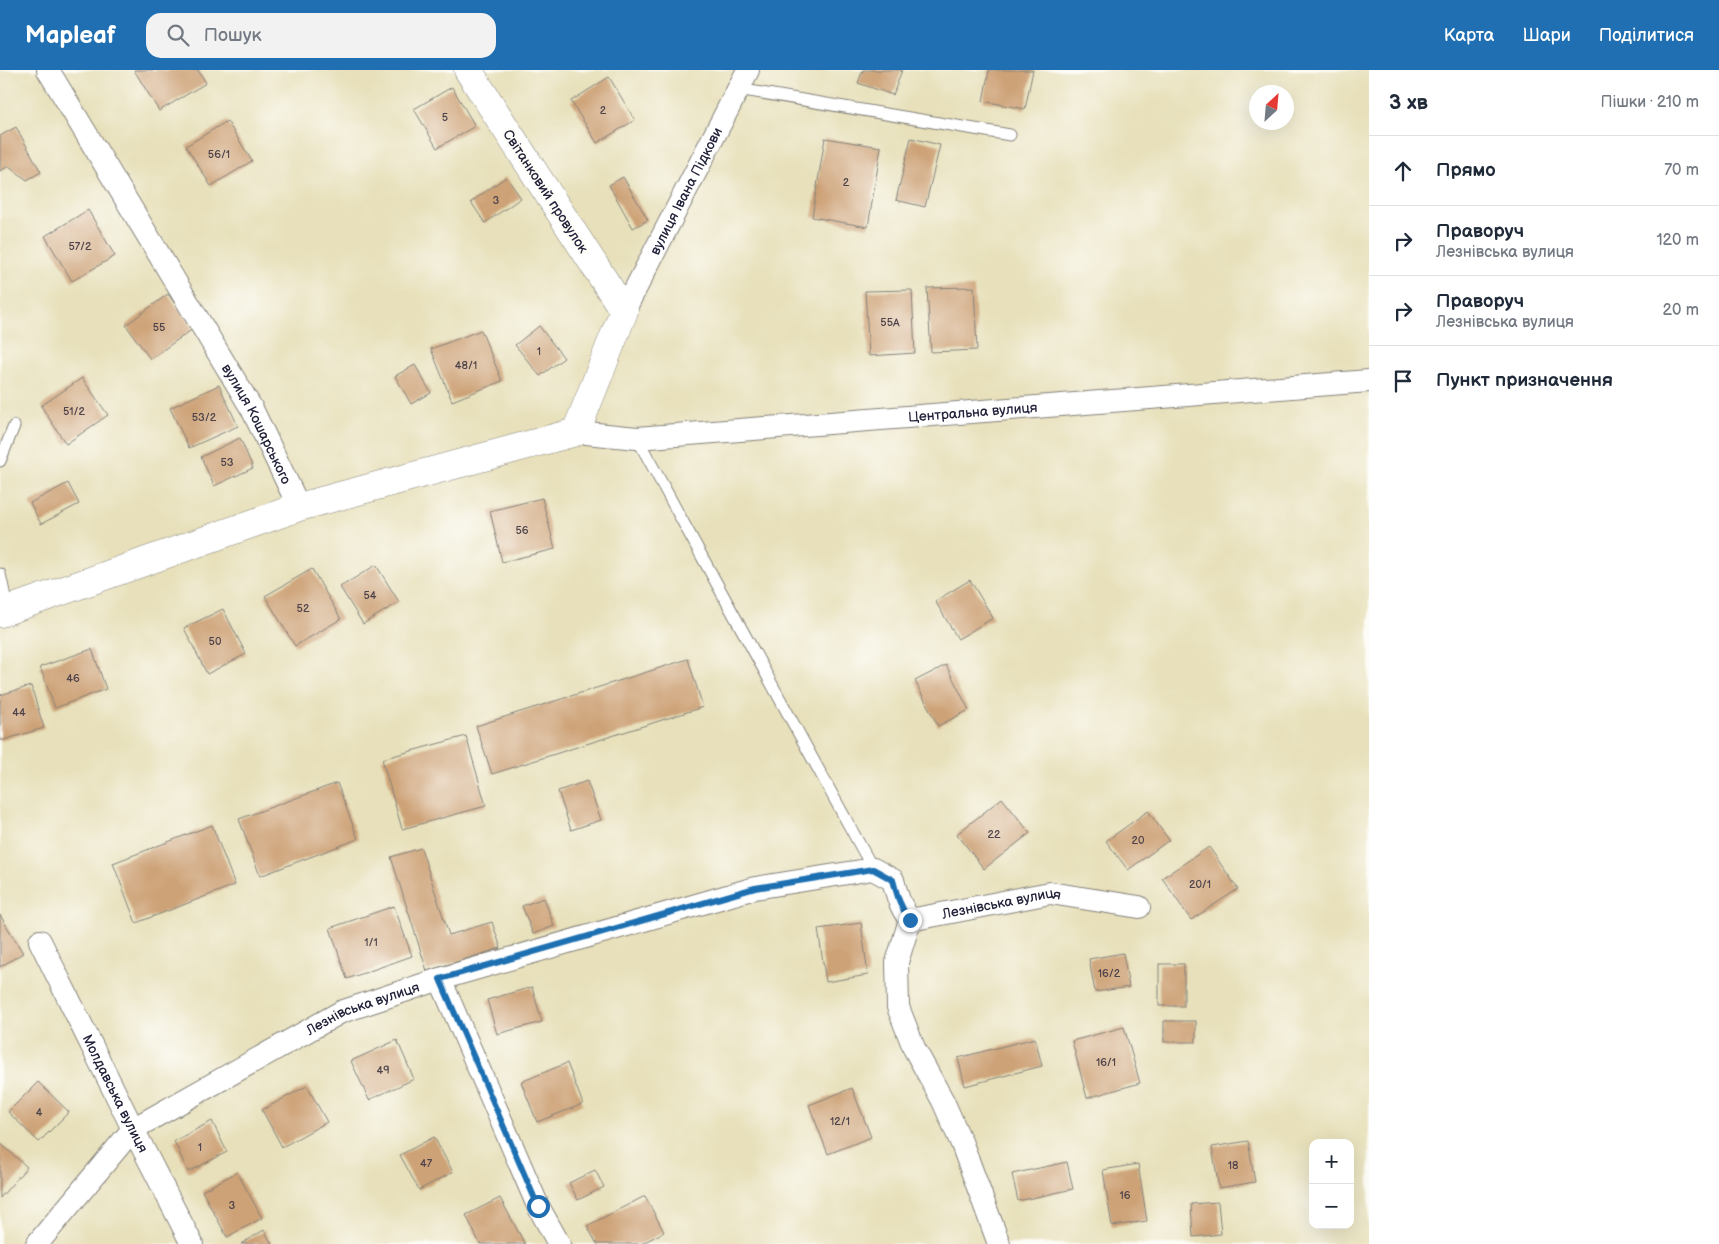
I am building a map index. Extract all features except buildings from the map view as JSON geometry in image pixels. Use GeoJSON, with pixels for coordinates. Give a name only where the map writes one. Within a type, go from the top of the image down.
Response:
{"type":"FeatureCollection","features":[{"type":"Feature","properties":{"kind":"street","name":"вулиця Кошарського"},"geometry":{"type":"LineString","coordinates":[[48,70],[252,409],[300,507]]}},
{"type":"Feature","properties":{"kind":"street","name":"Світанковий провулок"},"geometry":{"type":"LineString","coordinates":[[468,70],[624,311]]}},
{"type":"Feature","properties":{"kind":"street","name":"вулиця Івана Підкови"},"geometry":{"type":"LineString","coordinates":[[624,311],[743,79]]}},
{"type":"Feature","properties":{"kind":"street"},"geometry":{"type":"LineString","coordinates":[[4,612],[300,507],[576,432],[624,311]]}},
{"type":"Feature","properties":{"kind":"street","name":"Центральна вулиця"},"geometry":{"type":"LineString","coordinates":[[576,432],[637,438],[1369,381]]}},
{"type":"Feature","properties":{"kind":"street"},"geometry":{"type":"LineString","coordinates":[[873,869],[893,880],[898,901],[910,920],[897,962],[898,1007],[914,1048],[943,1101],[962,1144],[999,1244]]}},
{"type":"Feature","properties":{"kind":"street","name":"Лезнівська вулиця"},"geometry":{"type":"LineString","coordinates":[[37,1244],[133,1128],[341,1012],[440,979],[755,888],[873,869]]}},
{"type":"Feature","properties":{"kind":"street","name":"Лезнівська вулиця"},"geometry":{"type":"LineString","coordinates":[[910,920],[1050,893],[1138,907]]}},
{"type":"Feature","properties":{"kind":"street","name":"Молдавська вулиця"},"geometry":{"type":"LineString","coordinates":[[40,941],[192,1244]]}},
{"type":"Feature","properties":{"kind":"street"},"geometry":{"type":"LineString","coordinates":[[440,979],[538,1206],[559,1244]]}},
{"type":"Feature","properties":{"kind":"lane"},"geometry":{"type":"LineString","coordinates":[[743,79],[1010,135]]}},
{"type":"Feature","properties":{"kind":"lane"},"geometry":{"type":"LineString","coordinates":[[0,461],[14,426]]}},
{"type":"Feature","properties":{"kind":"lane"},"geometry":{"type":"LineString","coordinates":[[637,438],[873,869]]}},
{"type":"Feature","properties":{"kind":"lane"},"geometry":{"type":"LineString","coordinates":[[0,574],[4,612]]}},
{"type":"Feature","properties":{"kind":"route"},"geometry":{"type":"LineString","coordinates":[[538,1206],[440,979],[755,888],[873,869],[893,880],[898,901],[910,920]]}}]}
